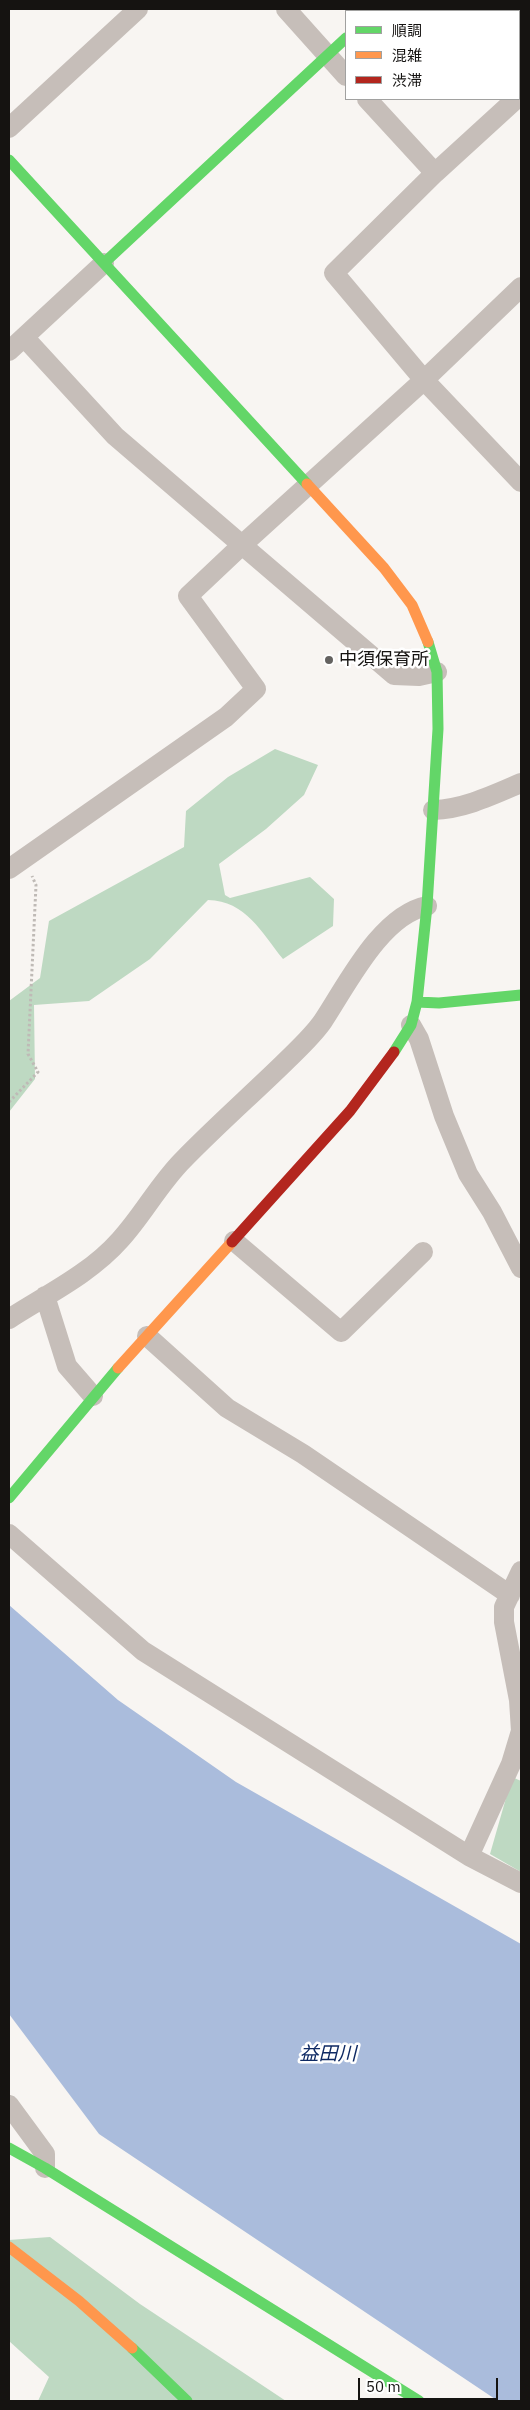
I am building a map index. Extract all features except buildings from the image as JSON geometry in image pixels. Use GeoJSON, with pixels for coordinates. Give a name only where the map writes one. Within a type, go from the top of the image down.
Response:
{"type":"FeatureCollection","features":[{"type":"Feature","properties":{"kind":"street"},"geometry":{"type":"LineString","coordinates":[[9,128],[138,9]]}},
{"type":"Feature","properties":{"kind":"street"},"geometry":{"type":"LineString","coordinates":[[286,9],[345,75]]}},
{"type":"Feature","properties":{"kind":"street"},"geometry":{"type":"LineString","coordinates":[[9,351],[345,39]]}},
{"type":"Feature","properties":{"kind":"street"},"geometry":{"type":"LineString","coordinates":[[368,100],[435,174]]}},
{"type":"Feature","properties":{"kind":"street"},"geometry":{"type":"LineString","coordinates":[[515,100],[435,174],[334,273],[424,380],[521,482]]}},
{"type":"Feature","properties":{"kind":"street"},"geometry":{"type":"LineString","coordinates":[[9,160],[308,484],[384,568],[412,605],[430,646],[437,672],[438,729],[427,906],[417,1002],[411,1025],[386,1065],[350,1111],[93,1396],[9,1498]]}},
{"type":"Feature","properties":{"kind":"street"},"geometry":{"type":"LineString","coordinates":[[9,869],[226,718],[256,689],[188,596],[308,484],[424,380],[521,288]]}},
{"type":"Feature","properties":{"kind":"street"},"geometry":{"type":"LineString","coordinates":[[24,337],[115,436],[394,675],[419,676],[437,672]]}},
{"type":"Feature","properties":{"kind":"street"},"geometry":{"type":"LineString","coordinates":[[433,810],[446,810],[476,802],[521,783]]}},
{"type":"Feature","properties":{"kind":"street"},"geometry":{"type":"LineString","coordinates":[[9,1319],[93,1265],[120,1240],[152,1196],[182,1160],[286,1061],[322,1023],[359,962],[381,938],[415,908],[427,906]]}},
{"type":"Feature","properties":{"kind":"street"},"geometry":{"type":"LineString","coordinates":[[417,1002],[439,1003],[521,995]]}},
{"type":"Feature","properties":{"kind":"street"},"geometry":{"type":"LineString","coordinates":[[411,1025],[419,1039],[444,1116],[468,1174],[492,1212],[521,1268]]}},
{"type":"Feature","properties":{"kind":"street"},"geometry":{"type":"LineString","coordinates":[[234,1241],[341,1332],[423,1252]]}},
{"type":"Feature","properties":{"kind":"street"},"geometry":{"type":"LineString","coordinates":[[45,1296],[67,1366],[93,1396]]}},
{"type":"Feature","properties":{"kind":"street"},"geometry":{"type":"LineString","coordinates":[[147,1336],[227,1408],[303,1454],[510,1594]]}},
{"type":"Feature","properties":{"kind":"street"},"geometry":{"type":"LineString","coordinates":[[9,1534],[143,1651],[469,1856],[521,1883]]}},
{"type":"Feature","properties":{"kind":"street"},"geometry":{"type":"LineString","coordinates":[[469,1856],[511,1764],[521,1731],[513,1618],[504,1607],[521,1571]]}},
{"type":"Feature","properties":{"kind":"street"},"geometry":{"type":"LineString","coordinates":[[9,2105],[44,2154],[45,2168]]}},
{"type":"Feature","properties":{"kind":"street"},"geometry":{"type":"LineString","coordinates":[[9,2148],[45,2168],[420,2401]]}},
{"type":"Feature","properties":{"kind":"street"},"geometry":{"type":"LineString","coordinates":[[9,2247],[39,2267],[118,2332],[187,2401]]}},
{"type":"Feature","properties":{"kind":"path"},"geometry":{"type":"LineString","coordinates":[[9,1102],[38,1072],[28,1054],[36,885],[24,857]]}},
{"type":"Feature","properties":{"kind":"green space"},"geometry":{"type":"Polygon","coordinates":[[[275,749],[318,765],[304,795],[266,829],[219,864],[225,895],[230,898],[310,877],[334,899],[333,926],[283,959],[260,929],[243,912],[233,906],[208,900],[150,959],[89,1001],[34,1005],[35,1079],[9,1112],[9,1001],[40,978],[49,921],[184,847],[186,811],[228,777],[275,749]]]}},
{"type":"Feature","properties":{"kind":"green space"},"geometry":{"type":"Polygon","coordinates":[[[512,1777],[521,1781],[521,1872],[490,1854],[512,1777]]]}},
{"type":"Feature","properties":{"kind":"green space"},"geometry":{"type":"Polygon","coordinates":[[[50,2237],[140,2304],[286,2401],[38,2401],[49,2377],[9,2341],[9,2240],[50,2237]]]}},
{"type":"Feature","properties":{"kind":"water","name":"益田川"},"geometry":{"type":"Polygon","coordinates":[[[9,1605],[118,1700],[236,1782],[521,1944],[521,2401],[498,2401],[99,2134],[9,2014],[9,1605]]]}},
{"type":"Feature","properties":{"kind":"traffic: fast"},"geometry":{"type":"LineString","coordinates":[[104,263],[345,39]]}},
{"type":"Feature","properties":{"kind":"traffic: fast"},"geometry":{"type":"LineString","coordinates":[[9,160],[307,484]]}},
{"type":"Feature","properties":{"kind":"traffic: fast"},"geometry":{"type":"LineString","coordinates":[[394,1052],[411,1025],[417,1002],[427,906],[438,729],[437,672],[428,642]]}},
{"type":"Feature","properties":{"kind":"traffic: fast"},"geometry":{"type":"LineString","coordinates":[[417,1002],[439,1003],[521,995]]}},
{"type":"Feature","properties":{"kind":"traffic: fast"},"geometry":{"type":"LineString","coordinates":[[9,1498],[118,1368]]}},
{"type":"Feature","properties":{"kind":"traffic: fast"},"geometry":{"type":"LineString","coordinates":[[9,2148],[45,2168],[419,2401]]}},
{"type":"Feature","properties":{"kind":"traffic: fast"},"geometry":{"type":"LineString","coordinates":[[132,2348],[187,2401]]}},
{"type":"Feature","properties":{"kind":"traffic: slow"},"geometry":{"type":"LineString","coordinates":[[307,484],[384,568],[412,605],[428,642]]}},
{"type":"Feature","properties":{"kind":"traffic: slow"},"geometry":{"type":"LineString","coordinates":[[118,1368],[232,1242]]}},
{"type":"Feature","properties":{"kind":"traffic: slow"},"geometry":{"type":"LineString","coordinates":[[9,2247],[79,2301],[132,2348]]}},
{"type":"Feature","properties":{"kind":"traffic: jam"},"geometry":{"type":"LineString","coordinates":[[232,1242],[350,1111],[394,1052]]}},
{"type":"Feature","properties":{"kind":"place","name":"中須保育所"},"geometry":{"type":"Point","coordinates":[329,660]}}]}
